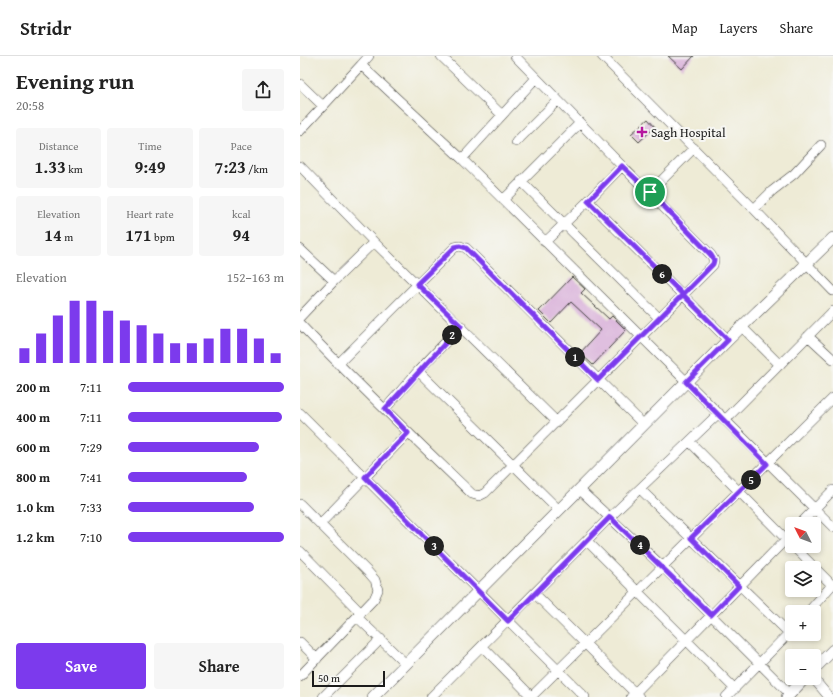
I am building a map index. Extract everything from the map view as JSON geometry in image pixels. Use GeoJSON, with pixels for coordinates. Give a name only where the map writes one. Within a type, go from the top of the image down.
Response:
{"type":"FeatureCollection","features":[{"type":"Feature","properties":{"kind":"street"},"geometry":{"type":"LineString","coordinates":[[300,131],[369,56]]}},
{"type":"Feature","properties":{"kind":"street"},"geometry":{"type":"LineString","coordinates":[[441,56],[502,115]]}},
{"type":"Feature","properties":{"kind":"street"},"geometry":{"type":"LineString","coordinates":[[300,324],[408,433],[472,494],[479,496],[485,492],[598,380],[713,264],[714,260],[711,255],[515,56]]}},
{"type":"Feature","properties":{"kind":"street"},"geometry":{"type":"LineString","coordinates":[[602,56],[833,291]]}},
{"type":"Feature","properties":{"kind":"street"},"geometry":{"type":"LineString","coordinates":[[361,65],[462,159],[722,417],[767,464],[833,527]]}},
{"type":"Feature","properties":{"kind":"street"},"geometry":{"type":"LineString","coordinates":[[462,159],[536,78]]}},
{"type":"Feature","properties":{"kind":"street"},"geometry":{"type":"LineString","coordinates":[[300,84],[323,106]]}},
{"type":"Feature","properties":{"kind":"street"},"geometry":{"type":"LineString","coordinates":[[516,142],[558,100]]}},
{"type":"Feature","properties":{"kind":"street"},"geometry":{"type":"LineString","coordinates":[[503,200],[580,123]]}},
{"type":"Feature","properties":{"kind":"street"},"geometry":{"type":"LineString","coordinates":[[754,209],[772,191],[794,174],[821,145]]}},
{"type":"Feature","properties":{"kind":"street"},"geometry":{"type":"LineString","coordinates":[[650,192],[694,148]]}},
{"type":"Feature","properties":{"kind":"street"},"geometry":{"type":"LineString","coordinates":[[300,166],[374,242],[556,421]]}},
{"type":"Feature","properties":{"kind":"street"},"geometry":{"type":"LineString","coordinates":[[545,242],[622,166]]}},
{"type":"Feature","properties":{"kind":"street"},"geometry":{"type":"LineString","coordinates":[[522,181],[659,318]]}},
{"type":"Feature","properties":{"kind":"street"},"geometry":{"type":"LineString","coordinates":[[588,201],[728,340]]}},
{"type":"Feature","properties":{"kind":"street"},"geometry":{"type":"LineString","coordinates":[[374,697],[742,326],[807,265],[833,238]]}},
{"type":"Feature","properties":{"kind":"street"},"geometry":{"type":"LineString","coordinates":[[300,317],[374,242]]}},
{"type":"Feature","properties":{"kind":"street"},"geometry":{"type":"LineString","coordinates":[[338,364],[455,247],[460,246],[466,248],[644,425]]}},
{"type":"Feature","properties":{"kind":"street"},"geometry":{"type":"LineString","coordinates":[[300,249],[334,282]]}},
{"type":"Feature","properties":{"kind":"street"},"geometry":{"type":"LineString","coordinates":[[434,696],[610,517],[690,442],[722,417],[780,365],[833,311]]}},
{"type":"Feature","properties":{"kind":"street"},"geometry":{"type":"LineString","coordinates":[[385,409],[418,371],[461,326]]}},
{"type":"Feature","properties":{"kind":"street"},"geometry":{"type":"LineString","coordinates":[[742,326],[780,365]]}},
{"type":"Feature","properties":{"kind":"street"},"geometry":{"type":"LineString","coordinates":[[808,336],[833,359]]}},
{"type":"Feature","properties":{"kind":"street"},"geometry":{"type":"LineString","coordinates":[[418,371],[559,510]]}},
{"type":"Feature","properties":{"kind":"street"},"geometry":{"type":"LineString","coordinates":[[482,646],[532,697],[557,670],[833,398]]}},
{"type":"Feature","properties":{"kind":"street"},"geometry":{"type":"LineString","coordinates":[[300,412],[585,697]]}},
{"type":"Feature","properties":{"kind":"street"},"geometry":{"type":"LineString","coordinates":[[320,524],[408,433]]}},
{"type":"Feature","properties":{"kind":"street"},"geometry":{"type":"LineString","coordinates":[[690,442],[785,535]]}},
{"type":"Feature","properties":{"kind":"street"},"geometry":{"type":"LineString","coordinates":[[640,489],[739,586],[785,627]]}},
{"type":"Feature","properties":{"kind":"street"},"geometry":{"type":"LineString","coordinates":[[580,490],[662,566],[761,663],[789,695],[798,685]]}},
{"type":"Feature","properties":{"kind":"street"},"geometry":{"type":"LineString","coordinates":[[807,517],[833,490]]}},
{"type":"Feature","properties":{"kind":"street"},"geometry":{"type":"LineString","coordinates":[[300,504],[375,580],[378,590],[374,600],[300,676]]}},
{"type":"Feature","properties":{"kind":"street"},"geometry":{"type":"LineString","coordinates":[[587,541],[735,689]]}},
{"type":"Feature","properties":{"kind":"street"},"geometry":{"type":"LineString","coordinates":[[535,594],[635,696],[739,586],[785,546]]}},
{"type":"Feature","properties":{"kind":"street"},"geometry":{"type":"LineString","coordinates":[[300,551],[406,664]]}},
{"type":"Feature","properties":{"kind":"street"},"geometry":{"type":"LineString","coordinates":[[802,553],[833,585],[814,605]]}},
{"type":"Feature","properties":{"kind":"street"},"geometry":{"type":"LineString","coordinates":[[726,697],[785,637]]}},
{"type":"Feature","properties":{"kind":"street"},"geometry":{"type":"LineString","coordinates":[[323,697],[381,639]]}},
{"type":"Feature","properties":{"kind":"street"},"geometry":{"type":"LineString","coordinates":[[300,642],[317,659]]}},
{"type":"Feature","properties":{"kind":"street"},"geometry":{"type":"LineString","coordinates":[[821,662],[833,650]]}},
{"type":"Feature","properties":{"kind":"street"},"geometry":{"type":"LineString","coordinates":[[819,685],[829,697]]}},
{"type":"Feature","properties":{"kind":"building"},"geometry":{"type":"Polygon","coordinates":[[[668,56],[694,56],[682,69],[668,56]]]}},
{"type":"Feature","properties":{"kind":"building"},"geometry":{"type":"Polygon","coordinates":[[[648,119],[655,127],[639,142],[631,134],[648,119]]]}},
{"type":"Feature","properties":{"kind":"building"},"geometry":{"type":"Polygon","coordinates":[[[572,277],[585,289],[581,293],[609,319],[612,316],[626,330],[593,365],[580,353],[601,330],[571,302],[551,323],[539,311],[572,277]]]}},
{"type":"Feature","properties":{"kind":"place","name":"Sagh Hospital"},"geometry":{"type":"Point","coordinates":[642,132]}},
{"type":"Feature","properties":{"kind":"route"},"geometry":{"type":"LineString","coordinates":[[650,192],[622,166],[588,201],[683,295],[706,317],[728,340],[686,382],[767,464],[691,538],[739,586],[711,615],[610,517],[508,621],[365,477],[408,433],[385,409],[418,371],[461,326],[417,284],[455,247],[460,246],[466,248],[598,380],[683,295],[713,264],[714,260],[711,255],[650,192]]}}]}
